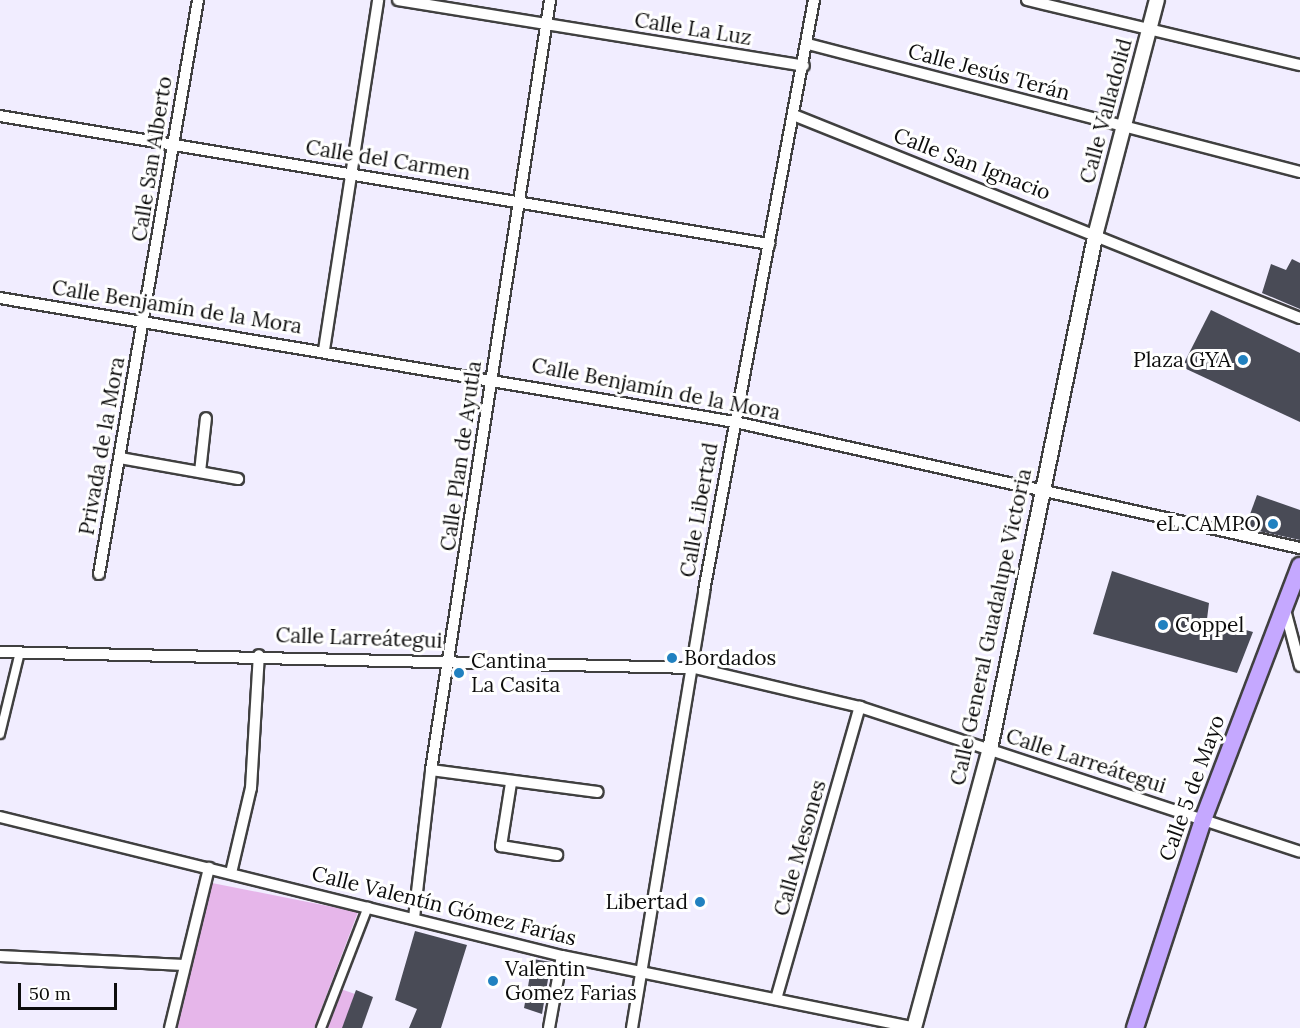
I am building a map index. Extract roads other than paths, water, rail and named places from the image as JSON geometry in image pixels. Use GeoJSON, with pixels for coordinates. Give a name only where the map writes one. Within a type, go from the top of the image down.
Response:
{"type":"FeatureCollection","features":[{"type":"Feature","properties":{"kind":"main road","name":"Calle 5 de Mayo"},"geometry":{"type":"LineString","coordinates":[[1135,1028],[1203,820],[1300,566]]}},
{"type":"Feature","properties":{"kind":"street","name":"Calle San Alberto"},"geometry":{"type":"LineString","coordinates":[[145,325],[198,0]]}},
{"type":"Feature","properties":{"kind":"street"},"geometry":{"type":"LineString","coordinates":[[324,350],[348,173],[378,0]]}},
{"type":"Feature","properties":{"kind":"street","name":"Calle La Luz"},"geometry":{"type":"LineString","coordinates":[[398,0],[546,26],[804,66]]}},
{"type":"Feature","properties":{"kind":"street","name":"Calle Plan de Ayutla"},"geometry":{"type":"LineString","coordinates":[[414,918],[431,770],[450,660],[550,0]]}},
{"type":"Feature","properties":{"kind":"street","name":"Calle Libertad"},"geometry":{"type":"LineString","coordinates":[[632,1028],[645,972],[735,422],[795,116],[814,0]]}},
{"type":"Feature","properties":{"kind":"street"},"geometry":{"type":"LineString","coordinates":[[1027,0],[1300,65]]}},
{"type":"Feature","properties":{"kind":"street","name":"Calle Valladolid"},"geometry":{"type":"LineString","coordinates":[[1096,232],[1157,0]]}},
{"type":"Feature","properties":{"kind":"street","name":"Calle Jesús Terán"},"geometry":{"type":"LineString","coordinates":[[808,44],[1122,128],[1300,172]]}},
{"type":"Feature","properties":{"kind":"street","name":"Calle del Carmen"},"geometry":{"type":"LineString","coordinates":[[0,116],[769,244]]}},
{"type":"Feature","properties":{"kind":"street","name":"Calle San Ignacio"},"geometry":{"type":"LineString","coordinates":[[795,116],[1096,232],[1300,318]]}},
{"type":"Feature","properties":{"kind":"street","name":"Calle General Guadalupe Victoria"},"geometry":{"type":"LineString","coordinates":[[914,1028],[990,749],[1096,232]]}},
{"type":"Feature","properties":{"kind":"street","name":"Calle Benjamín de la Mora"},"geometry":{"type":"LineString","coordinates":[[0,298],[145,325],[324,350],[492,378],[735,422],[1043,493],[1300,548]]}},
{"type":"Feature","properties":{"kind":"street","name":"Privada de la Mora"},"geometry":{"type":"LineString","coordinates":[[99,574],[145,325]]}},
{"type":"Feature","properties":{"kind":"street"},"geometry":{"type":"LineString","coordinates":[[200,472],[206,418]]}},
{"type":"Feature","properties":{"kind":"street"},"geometry":{"type":"LineString","coordinates":[[120,458],[238,479]]}},
{"type":"Feature","properties":{"kind":"street"},"geometry":{"type":"LineString","coordinates":[[1284,605],[1300,666]]}},
{"type":"Feature","properties":{"kind":"street","name":"Calle Larreátegui"},"geometry":{"type":"LineString","coordinates":[[0,652],[259,655],[695,668],[860,707],[1300,852]]}},
{"type":"Feature","properties":{"kind":"street"},"geometry":{"type":"LineString","coordinates":[[0,734],[20,652]]}},
{"type":"Feature","properties":{"kind":"street"},"geometry":{"type":"LineString","coordinates":[[231,873],[251,788],[259,655]]}},
{"type":"Feature","properties":{"kind":"street","name":"Calle Mesones"},"geometry":{"type":"LineString","coordinates":[[776,999],[860,707]]}},
{"type":"Feature","properties":{"kind":"street"},"geometry":{"type":"LineString","coordinates":[[431,770],[511,783],[598,792]]}},
{"type":"Feature","properties":{"kind":"street"},"geometry":{"type":"LineString","coordinates":[[511,783],[501,846],[557,855]]}},
{"type":"Feature","properties":{"kind":"street","name":"Calle Valentín Gómez Farías"},"geometry":{"type":"LineString","coordinates":[[0,817],[562,956],[914,1028]]}},
{"type":"Feature","properties":{"kind":"street"},"geometry":{"type":"LineString","coordinates":[[170,1028],[209,868]]}},
{"type":"Feature","properties":{"kind":"street"},"geometry":{"type":"LineString","coordinates":[[321,1028],[368,907]]}},
{"type":"Feature","properties":{"kind":"street"},"geometry":{"type":"LineString","coordinates":[[0,956],[184,965]]}},
{"type":"Feature","properties":{"kind":"street"},"geometry":{"type":"LineString","coordinates":[[549,1028],[562,956]]}},
{"type":"Feature","properties":{"kind":"place","name":"Plaza GYA"},"geometry":{"type":"Point","coordinates":[1243,360]}},
{"type":"Feature","properties":{"kind":"place","name":"eL CAMPO"},"geometry":{"type":"Point","coordinates":[1273,524]}},
{"type":"Feature","properties":{"kind":"place","name":"Coppel"},"geometry":{"type":"Point","coordinates":[1163,625]}},
{"type":"Feature","properties":{"kind":"place","name":"Bordados"},"geometry":{"type":"Point","coordinates":[672,658]}},
{"type":"Feature","properties":{"kind":"place","name":"Cantina La Casita"},"geometry":{"type":"Point","coordinates":[459,673]}},
{"type":"Feature","properties":{"kind":"place","name":"Libertad"},"geometry":{"type":"Point","coordinates":[700,902]}},
{"type":"Feature","properties":{"kind":"place","name":"Valentin Gomez Farias"},"geometry":{"type":"Point","coordinates":[493,981]}}]}
